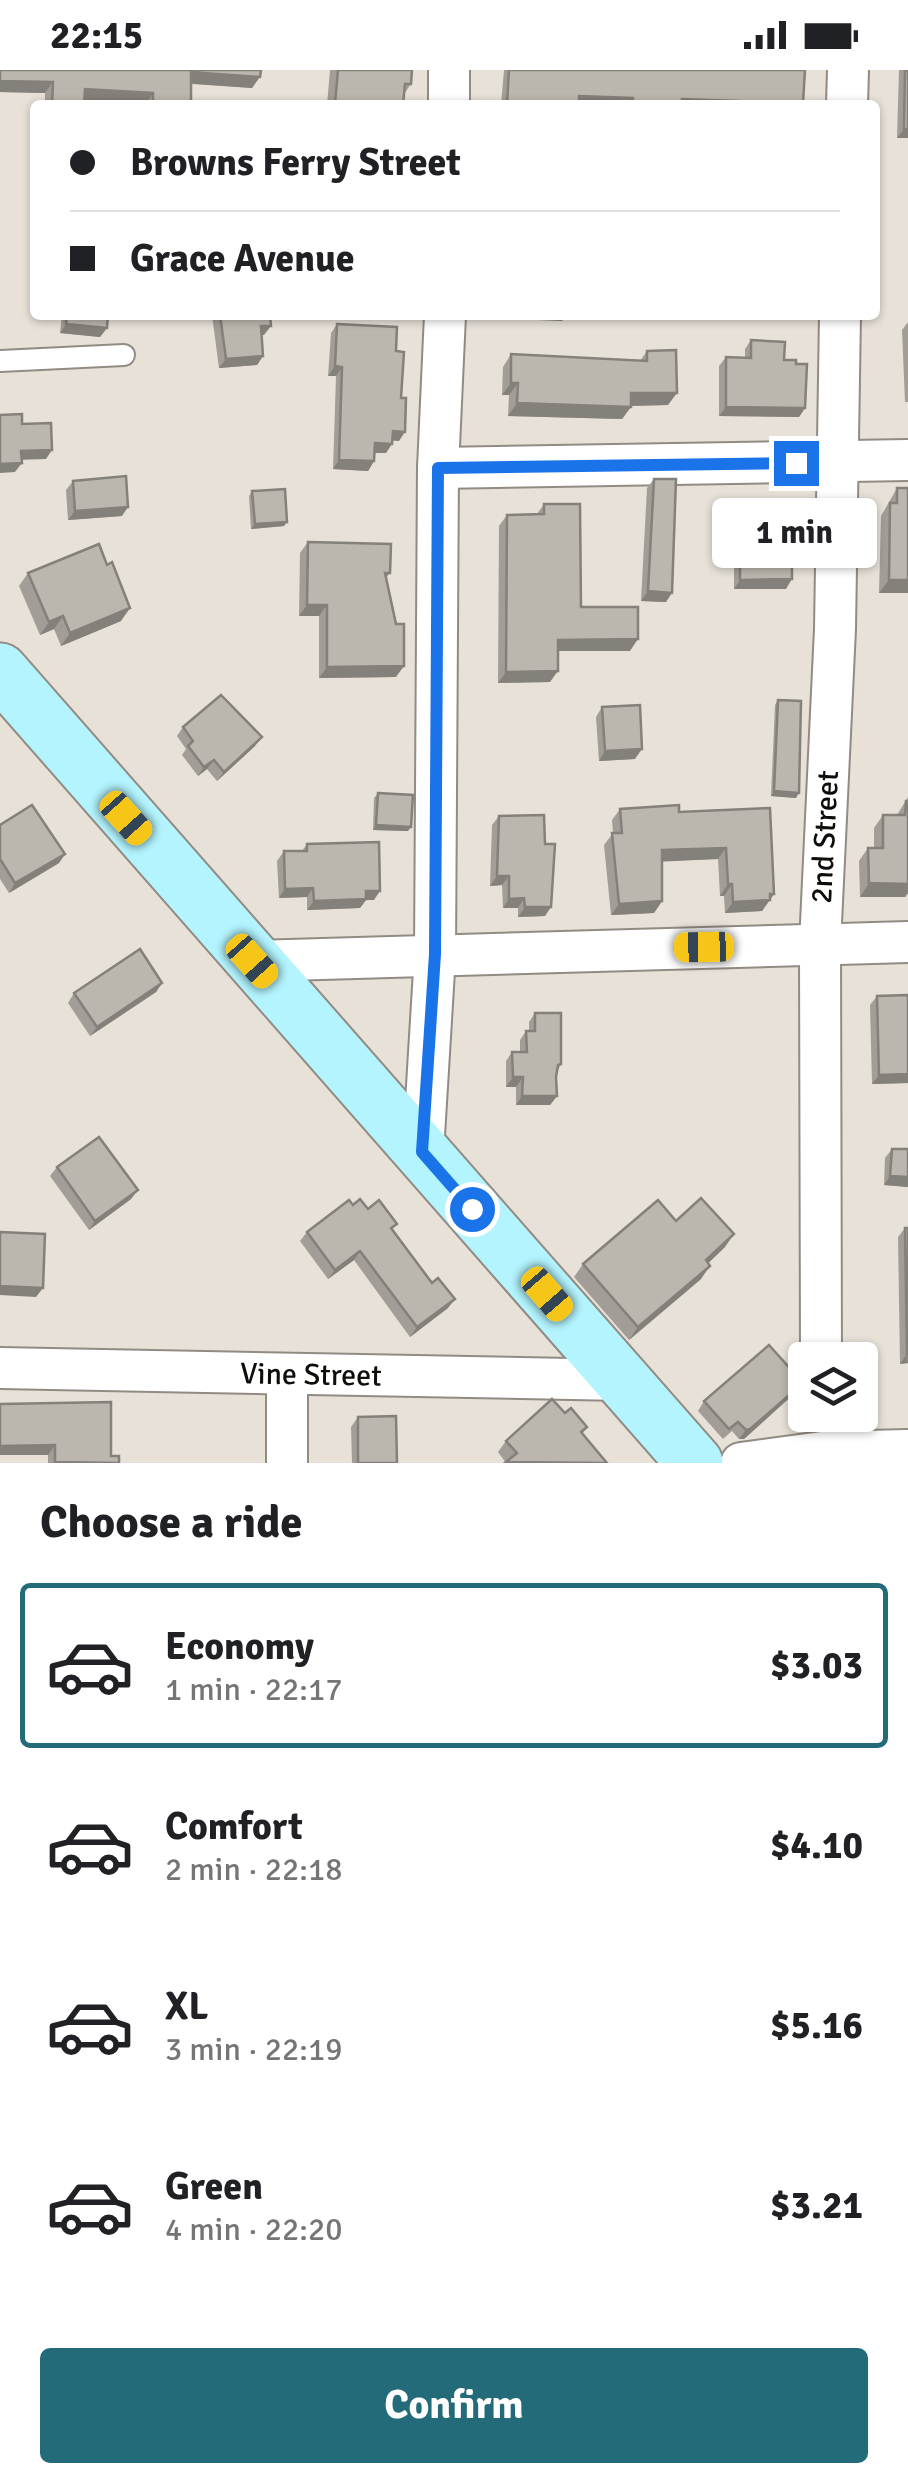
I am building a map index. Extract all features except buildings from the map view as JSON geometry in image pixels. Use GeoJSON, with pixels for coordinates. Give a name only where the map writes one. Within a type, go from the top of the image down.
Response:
{"type":"FeatureCollection","features":[{"type":"Feature","properties":{"kind":"street"},"geometry":{"type":"LineString","coordinates":[[449,100],[450,70]]}},
{"type":"Feature","properties":{"kind":"street"},"geometry":{"type":"LineString","coordinates":[[847,100],[848,70]]}},
{"type":"Feature","properties":{"kind":"street"},"geometry":{"type":"LineString","coordinates":[[422,1152],[435,954],[438,468],[445,320]]}},
{"type":"Feature","properties":{"kind":"street","name":"2nd Street"},"geometry":{"type":"LineString","coordinates":[[822,1342],[820,944],[835,629],[840,320]]}},
{"type":"Feature","properties":{"kind":"street"},"geometry":{"type":"LineString","coordinates":[[438,468],[908,460]]}},
{"type":"Feature","properties":{"kind":"street"},"geometry":{"type":"LineString","coordinates":[[8,697],[252,961],[694,1463]]}},
{"type":"Feature","properties":{"kind":"street"},"geometry":{"type":"LineString","coordinates":[[252,961],[908,942]]}},
{"type":"Feature","properties":{"kind":"street","name":"Vine Street"},"geometry":{"type":"LineString","coordinates":[[0,1368],[622,1380]]}},
{"type":"Feature","properties":{"kind":"street"},"geometry":{"type":"LineString","coordinates":[[287,1376],[287,1463]]}},
{"type":"Feature","properties":{"kind":"street"},"geometry":{"type":"LineString","coordinates":[[741,1463],[822,1434],[908,1450]]}},
{"type":"Feature","properties":{"kind":"lane"},"geometry":{"type":"LineString","coordinates":[[0,361],[124,355]]}},
{"type":"Feature","properties":{"kind":"route"},"geometry":{"type":"LineString","coordinates":[[472,1209],[422,1152],[435,954],[438,468],[796,463]]}}]}
